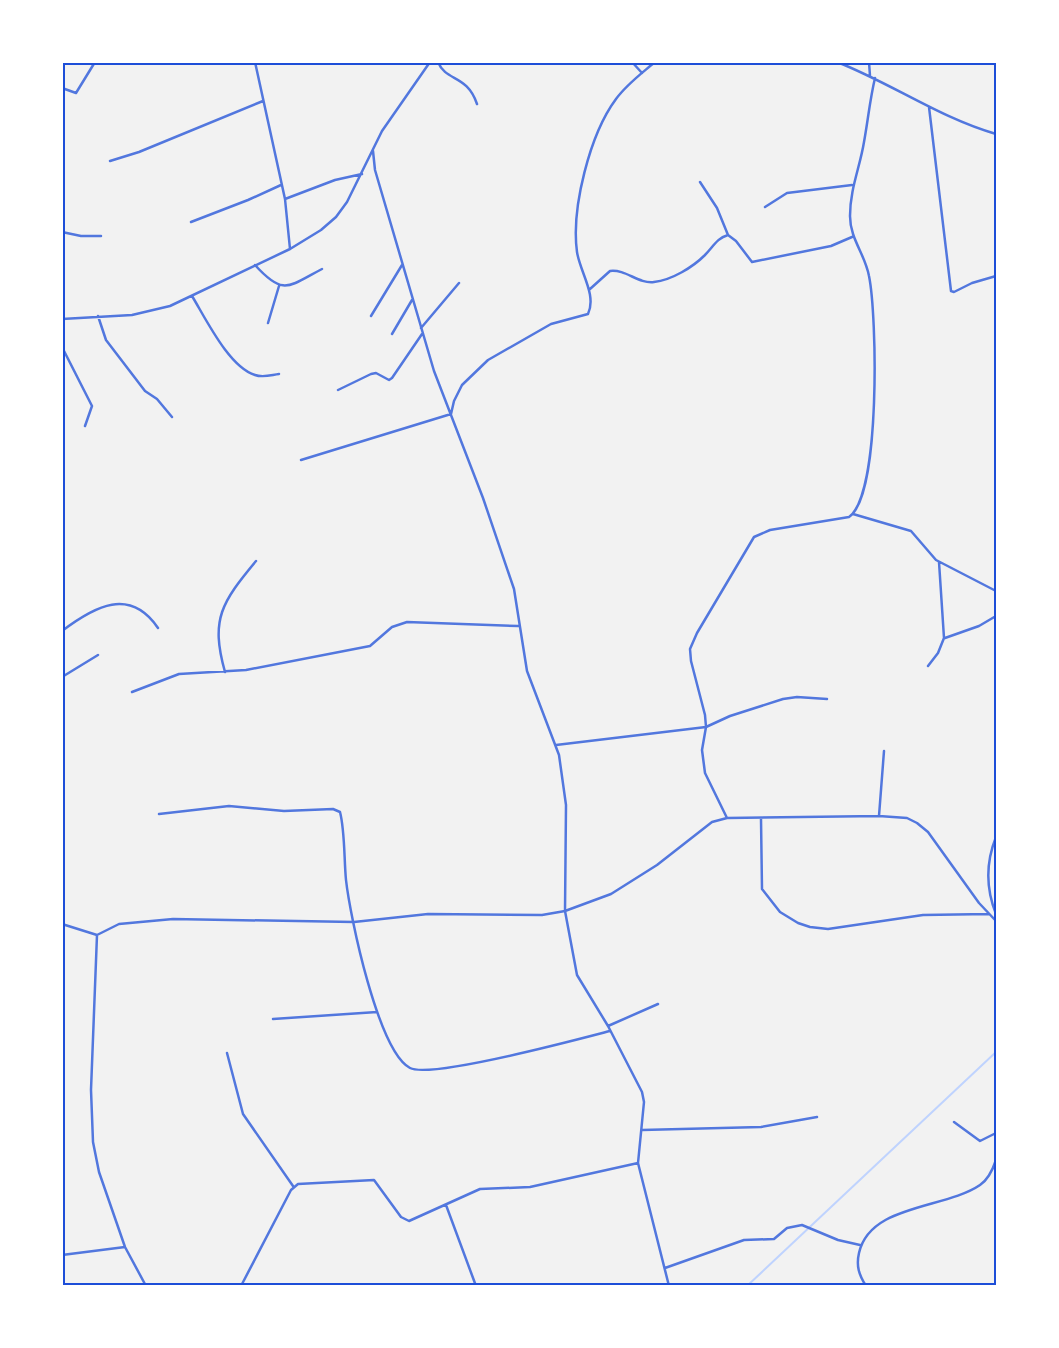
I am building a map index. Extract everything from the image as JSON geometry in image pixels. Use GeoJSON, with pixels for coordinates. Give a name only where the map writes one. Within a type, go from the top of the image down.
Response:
{"type":"FeatureCollection","features":[{"type":"Feature","properties":{"kind":"street"},"geometry":{"type":"LineString","coordinates":[[62,88],[76,93],[94,62]]}},
{"type":"Feature","properties":{"kind":"street"},"geometry":{"type":"LineString","coordinates":[[255,62],[285,199],[290,248]]}},
{"type":"Feature","properties":{"kind":"street"},"geometry":{"type":"LineString","coordinates":[[62,319],[132,315],[155,311],[192,296],[255,266],[322,230],[336,217],[362,174],[390,118],[430,62]]}},
{"type":"Feature","properties":{"kind":"street"},"geometry":{"type":"LineString","coordinates":[[438,62],[444,72],[469,86],[477,104]]}},
{"type":"Feature","properties":{"kind":"street"},"geometry":{"type":"LineString","coordinates":[[632,62],[642,73]]}},
{"type":"Feature","properties":{"kind":"street"},"geometry":{"type":"LineString","coordinates":[[451,414],[454,401],[462,385],[488,360],[559,320],[588,314],[590,289],[583,277],[576,244],[581,190],[593,147],[605,117],[622,92],[655,62]]}},
{"type":"Feature","properties":{"kind":"street"},"geometry":{"type":"LineString","coordinates":[[836,62],[875,78],[929,107],[977,129],[996,134]]}},
{"type":"Feature","properties":{"kind":"street"},"geometry":{"type":"LineString","coordinates":[[869,62],[870,76]]}},
{"type":"Feature","properties":{"kind":"street"},"geometry":{"type":"LineString","coordinates":[[853,514],[868,471],[873,434],[876,336],[869,275],[852,237],[850,216],[852,185],[864,142],[875,78]]}},
{"type":"Feature","properties":{"kind":"street"},"geometry":{"type":"LineString","coordinates":[[110,160],[139,152],[263,101]]}},
{"type":"Feature","properties":{"kind":"street"},"geometry":{"type":"LineString","coordinates":[[929,107],[951,291],[954,292],[972,283],[996,276]]}},
{"type":"Feature","properties":{"kind":"street"},"geometry":{"type":"LineString","coordinates":[[373,151],[375,170],[420,328],[514,589],[526,671],[556,745],[566,805],[565,911],[577,975],[608,1026],[642,1092],[644,1102],[638,1163],[669,1286]]}},
{"type":"Feature","properties":{"kind":"street"},"geometry":{"type":"LineString","coordinates":[[285,199],[335,180],[362,174]]}},
{"type":"Feature","properties":{"kind":"street"},"geometry":{"type":"LineString","coordinates":[[700,182],[717,208],[728,235],[736,240],[747,259],[752,262],[831,246],[852,237]]}},
{"type":"Feature","properties":{"kind":"street"},"geometry":{"type":"LineString","coordinates":[[191,222],[248,200],[281,184]]}},
{"type":"Feature","properties":{"kind":"street"},"geometry":{"type":"LineString","coordinates":[[765,207],[787,193],[852,185]]}},
{"type":"Feature","properties":{"kind":"street"},"geometry":{"type":"LineString","coordinates":[[62,232],[81,236],[100,236]]}},
{"type":"Feature","properties":{"kind":"street"},"geometry":{"type":"LineString","coordinates":[[590,289],[610,271],[620,272],[647,282],[655,282],[672,277],[690,267],[704,256],[722,237],[728,235]]}},
{"type":"Feature","properties":{"kind":"street"},"geometry":{"type":"LineString","coordinates":[[371,316],[403,263]]}},
{"type":"Feature","properties":{"kind":"street"},"geometry":{"type":"LineString","coordinates":[[255,266],[270,282],[279,286],[299,281],[322,269]]}},
{"type":"Feature","properties":{"kind":"street"},"geometry":{"type":"LineString","coordinates":[[420,328],[459,284]]}},
{"type":"Feature","properties":{"kind":"street"},"geometry":{"type":"LineString","coordinates":[[268,323],[279,286]]}},
{"type":"Feature","properties":{"kind":"street"},"geometry":{"type":"LineString","coordinates":[[192,296],[240,366],[256,376],[278,374]]}},
{"type":"Feature","properties":{"kind":"street"},"geometry":{"type":"LineString","coordinates":[[392,334],[412,300]]}},
{"type":"Feature","properties":{"kind":"street"},"geometry":{"type":"LineString","coordinates":[[98,316],[106,340],[145,391],[157,399],[172,417]]}},
{"type":"Feature","properties":{"kind":"street"},"geometry":{"type":"LineString","coordinates":[[338,390],[371,374],[376,373],[388,380],[392,378],[422,334]]}},
{"type":"Feature","properties":{"kind":"street"},"geometry":{"type":"LineString","coordinates":[[62,347],[92,406],[92,414],[85,426]]}},
{"type":"Feature","properties":{"kind":"street"},"geometry":{"type":"LineString","coordinates":[[301,460],[451,414]]}},
{"type":"Feature","properties":{"kind":"street"},"geometry":{"type":"LineString","coordinates":[[727,818],[705,773],[702,750],[706,727],[690,649],[696,633],[750,542],[760,533],[838,520],[853,514],[911,531],[939,562],[996,591]]}},
{"type":"Feature","properties":{"kind":"street"},"geometry":{"type":"LineString","coordinates":[[225,672],[218,641],[221,615],[227,600],[256,561]]}},
{"type":"Feature","properties":{"kind":"street"},"geometry":{"type":"LineString","coordinates":[[928,666],[938,652],[944,638],[939,562]]}},
{"type":"Feature","properties":{"kind":"street"},"geometry":{"type":"LineString","coordinates":[[62,630],[89,613],[122,604],[129,604],[147,613],[158,628]]}},
{"type":"Feature","properties":{"kind":"street"},"geometry":{"type":"LineString","coordinates":[[944,638],[978,626],[996,616]]}},
{"type":"Feature","properties":{"kind":"street"},"geometry":{"type":"LineString","coordinates":[[132,692],[179,674],[246,670],[370,646],[392,627],[407,622],[518,626]]}},
{"type":"Feature","properties":{"kind":"street"},"geometry":{"type":"LineString","coordinates":[[62,678],[98,655]]}},
{"type":"Feature","properties":{"kind":"street"},"geometry":{"type":"LineString","coordinates":[[556,745],[706,727],[730,716],[783,699],[797,697],[827,699]]}},
{"type":"Feature","properties":{"kind":"street"},"geometry":{"type":"LineString","coordinates":[[878,816],[884,751]]}},
{"type":"Feature","properties":{"kind":"street"},"geometry":{"type":"LineString","coordinates":[[159,814],[215,806],[284,811],[333,809],[338,811],[342,822],[346,883],[377,1012],[398,1055],[410,1068],[420,1070],[447,1068],[518,1054],[610,1031]]}},
{"type":"Feature","properties":{"kind":"street"},"geometry":{"type":"LineString","coordinates":[[62,924],[97,935],[119,924],[173,919],[354,922],[428,914],[542,915],[565,911],[611,894],[656,865],[712,822],[727,818],[878,816],[907,818],[928,832],[988,914],[996,921]]}},
{"type":"Feature","properties":{"kind":"street"},"geometry":{"type":"LineString","coordinates":[[761,818],[762,889],[780,912],[798,923],[821,929],[923,915],[988,914]]}},
{"type":"Feature","properties":{"kind":"street"},"geometry":{"type":"LineString","coordinates":[[996,837],[988,868],[990,895],[996,914]]}},
{"type":"Feature","properties":{"kind":"street"},"geometry":{"type":"LineString","coordinates":[[97,935],[91,1090],[92,1134],[99,1172],[125,1247],[146,1286]]}},
{"type":"Feature","properties":{"kind":"street"},"geometry":{"type":"LineString","coordinates":[[608,1026],[658,1004]]}},
{"type":"Feature","properties":{"kind":"street"},"geometry":{"type":"LineString","coordinates":[[273,1019],[377,1012]]}},
{"type":"Feature","properties":{"kind":"street"},"geometry":{"type":"LineString","coordinates":[[228,1052],[243,1114],[293,1186]]}},
{"type":"Feature","properties":{"kind":"street"},"geometry":{"type":"LineString","coordinates":[[642,1130],[761,1128],[817,1117]]}},
{"type":"Feature","properties":{"kind":"street"},"geometry":{"type":"LineString","coordinates":[[954,1122],[980,1141],[996,1133]]}},
{"type":"Feature","properties":{"kind":"street"},"geometry":{"type":"LineString","coordinates":[[866,1286],[858,1269],[860,1246],[869,1232],[885,1221],[922,1206],[967,1192],[980,1185],[987,1179],[996,1160]]}},
{"type":"Feature","properties":{"kind":"street"},"geometry":{"type":"LineString","coordinates":[[293,1186],[313,1182],[374,1180],[404,1221],[415,1220],[480,1189],[530,1187],[638,1163]]}},
{"type":"Feature","properties":{"kind":"street"},"geometry":{"type":"LineString","coordinates":[[241,1286],[293,1186]]}},
{"type":"Feature","properties":{"kind":"street"},"geometry":{"type":"LineString","coordinates":[[446,1205],[476,1286]]}},
{"type":"Feature","properties":{"kind":"street"},"geometry":{"type":"LineString","coordinates":[[665,1268],[744,1240],[774,1239],[787,1228],[802,1225],[838,1240],[860,1246]]}},
{"type":"Feature","properties":{"kind":"street"},"geometry":{"type":"LineString","coordinates":[[62,1255],[125,1247]]}},
{"type":"Feature","properties":{"kind":"waterway"},"geometry":{"type":"LineString","coordinates":[[747,1286],[996,1052]]}}]}
